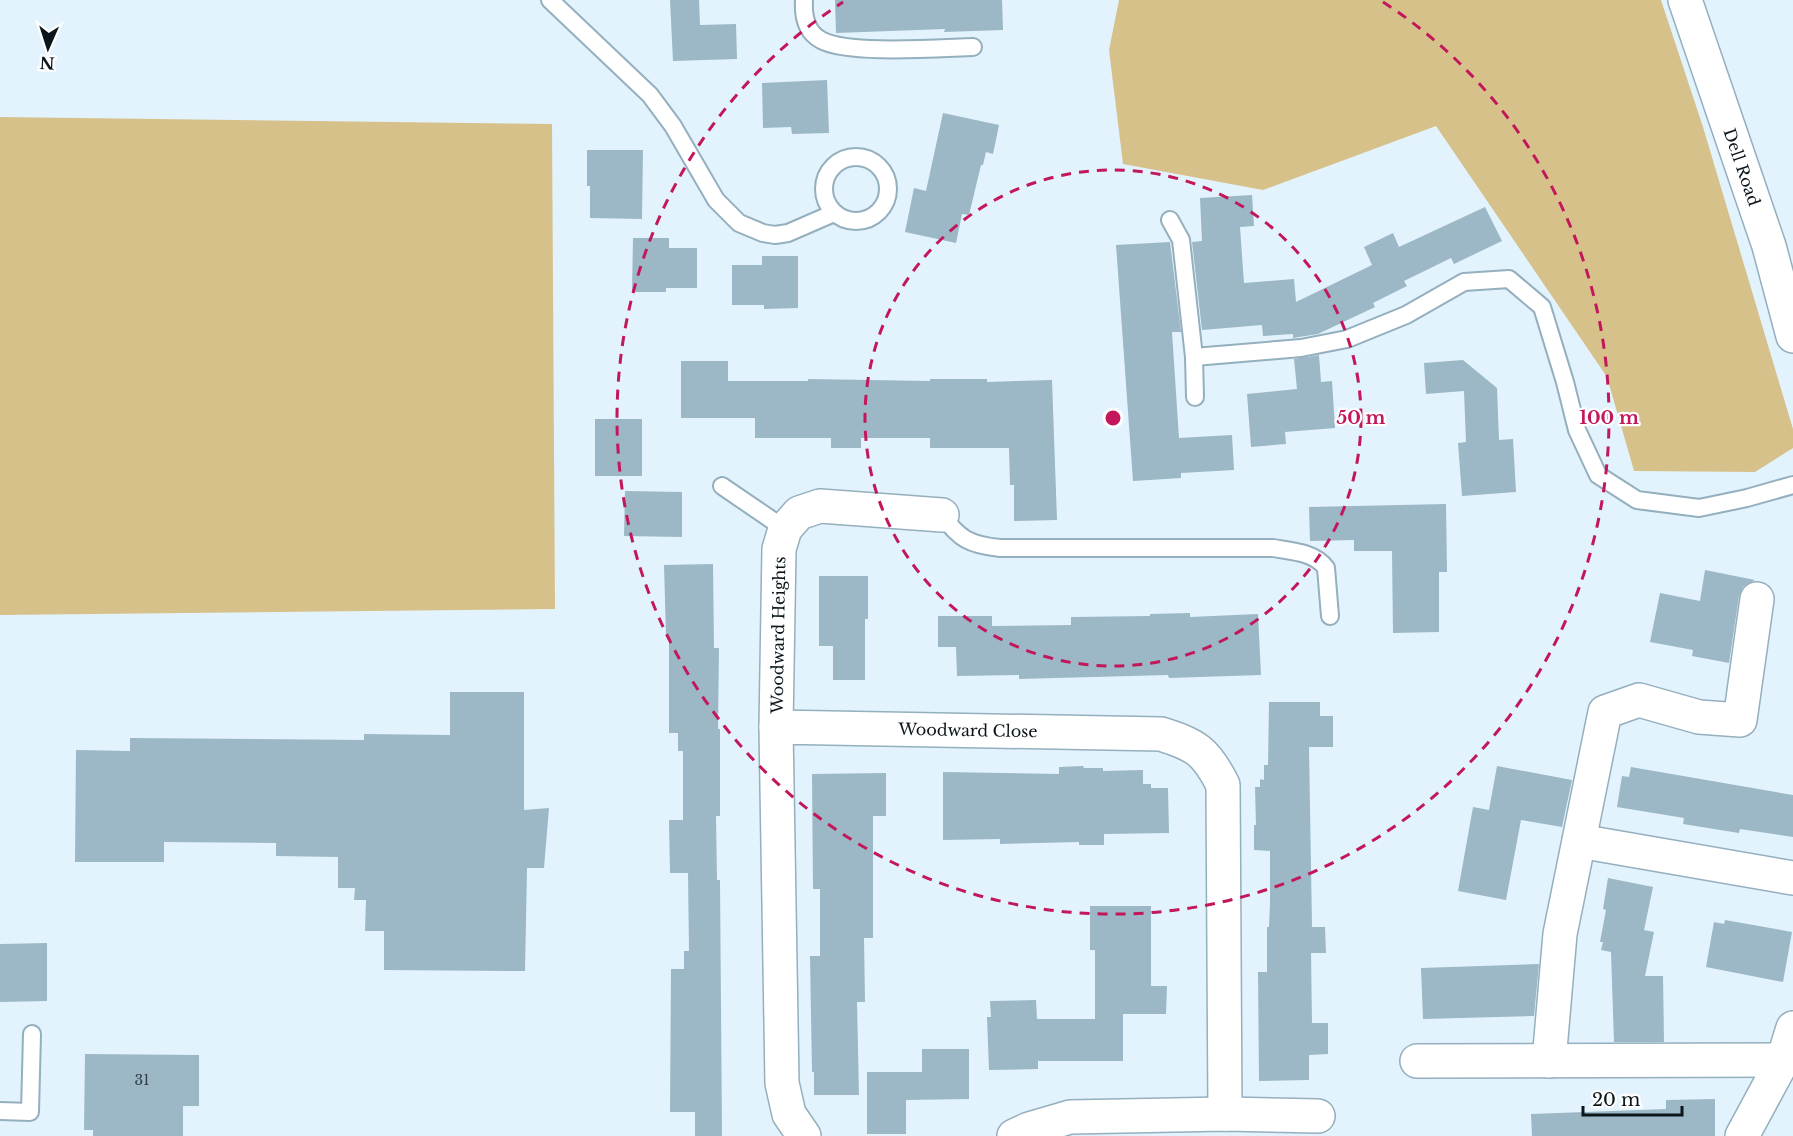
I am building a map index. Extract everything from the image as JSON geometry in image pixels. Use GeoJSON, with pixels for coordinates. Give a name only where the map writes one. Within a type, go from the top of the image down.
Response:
{"type":"FeatureCollection","features":[{"type":"Feature","properties":{"kind":"street","name":"Dell Road"},"geometry":{"type":"LineString","coordinates":[[1685,0],[1781,247],[1793,336]]}},
{"type":"Feature","properties":{"kind":"street"},"geometry":{"type":"LineString","coordinates":[[785,529],[799,513],[820,506],[942,515]]}},
{"type":"Feature","properties":{"kind":"street","name":"Woodward Heights"},"geometry":{"type":"LineString","coordinates":[[776,727],[779,549],[785,529]]}},
{"type":"Feature","properties":{"kind":"street"},"geometry":{"type":"LineString","coordinates":[[1549,1061],[1560,934],[1605,712],[1640,700],[1699,717],[1740,720],[1757,598]]}},
{"type":"Feature","properties":{"kind":"street"},"geometry":{"type":"LineString","coordinates":[[776,727],[782,1083],[789,1114],[804,1136]]}},
{"type":"Feature","properties":{"kind":"street","name":"Woodward Close"},"geometry":{"type":"LineString","coordinates":[[776,727],[1161,734],[1184,741],[1202,752],[1212,763],[1223,785],[1226,1114]]}},
{"type":"Feature","properties":{"kind":"street"},"geometry":{"type":"LineString","coordinates":[[1579,841],[1793,878]]}},
{"type":"Feature","properties":{"kind":"street"},"geometry":{"type":"LineString","coordinates":[[1742,1136],[1783,1060],[1793,1028]]}},
{"type":"Feature","properties":{"kind":"street"},"geometry":{"type":"LineString","coordinates":[[1417,1061],[1783,1060]]}},
{"type":"Feature","properties":{"kind":"street"},"geometry":{"type":"LineString","coordinates":[[1014,1136],[1029,1129],[1070,1117],[1226,1114],[1318,1116]]}},
{"type":"Feature","properties":{"kind":"lane"},"geometry":{"type":"LineString","coordinates":[[550,0],[650,95],[673,126],[716,200],[739,223],[763,233],[775,235],[788,233],[834,213]]}},
{"type":"Feature","properties":{"kind":"lane"},"geometry":{"type":"LineString","coordinates":[[804,0],[806,23],[813,34],[822,41],[847,48],[973,47]]}},
{"type":"Feature","properties":{"kind":"lane"},"geometry":{"type":"LineString","coordinates":[[1170,220],[1181,240],[1194,357],[1195,397]]}},
{"type":"Feature","properties":{"kind":"lane"},"geometry":{"type":"LineString","coordinates":[[1194,357],[1301,348],[1347,339],[1406,315],[1464,282],[1509,279],[1542,307],[1577,430],[1598,475],[1638,500],[1699,508],[1793,485]]}},
{"type":"Feature","properties":{"kind":"lane"},"geometry":{"type":"LineString","coordinates":[[722,486],[785,529]]}},
{"type":"Feature","properties":{"kind":"lane"},"geometry":{"type":"LineString","coordinates":[[942,515],[954,532],[968,541],[1000,548],[1273,548],[1304,554],[1322,561],[1326,568],[1330,616]]}},
{"type":"Feature","properties":{"kind":"lane"},"geometry":{"type":"LineString","coordinates":[[0,1112],[30,1112],[32,1034]]}},
{"type":"Feature","properties":{"kind":"shaded area"},"geometry":{"type":"Polygon","coordinates":[[[1119,0],[1661,0],[1703,127],[1793,429],[1793,448],[1755,472],[1634,471],[1607,377],[1436,126],[1263,190],[1123,164],[1109,50],[1119,0]]]}},
{"type":"Feature","properties":{"kind":"shaded area"},"geometry":{"type":"Polygon","coordinates":[[[0,117],[552,124],[555,609],[0,615],[0,117]]]}},
{"type":"Feature","properties":{"kind":"building"},"geometry":{"type":"Polygon","coordinates":[[[670,0],[699,0],[700,25],[736,24],[737,59],[673,61],[670,0]]]}},
{"type":"Feature","properties":{"kind":"building"},"geometry":{"type":"Polygon","coordinates":[[[835,0],[1002,0],[1003,30],[944,32],[945,29],[836,33],[835,0]]]}},
{"type":"Feature","properties":{"kind":"building"},"geometry":{"type":"Polygon","coordinates":[[[827,80],[829,133],[792,134],[791,127],[763,128],[762,83],[827,80]]]}},
{"type":"Feature","properties":{"kind":"building"},"geometry":{"type":"Polygon","coordinates":[[[943,113],[999,125],[993,154],[986,152],[983,165],[981,165],[969,215],[962,214],[956,243],[905,232],[914,188],[926,191],[943,113]]]}},
{"type":"Feature","properties":{"kind":"building"},"geometry":{"type":"Polygon","coordinates":[[[587,150],[643,150],[642,219],[590,218],[587,150]]]}},
{"type":"Feature","properties":{"kind":"building"},"geometry":{"type":"Polygon","coordinates":[[[1252,195],[1254,226],[1240,227],[1244,283],[1294,279],[1296,302],[1372,265],[1364,247],[1393,233],[1399,247],[1485,207],[1502,241],[1454,264],[1451,258],[1404,281],[1407,286],[1373,303],[1375,307],[1318,334],[1293,338],[1293,334],[1263,336],[1262,325],[1202,330],[1192,242],[1202,241],[1200,198],[1252,195]]]}},
{"type":"Feature","properties":{"kind":"building"},"geometry":{"type":"Polygon","coordinates":[[[633,238],[669,238],[669,248],[697,248],[697,288],[666,288],[666,292],[632,292],[633,238]]]}},
{"type":"Feature","properties":{"kind":"building"},"geometry":{"type":"Polygon","coordinates":[[[1170,242],[1181,332],[1172,332],[1179,438],[1232,435],[1234,470],[1181,473],[1181,478],[1133,481],[1116,245],[1170,242]]]}},
{"type":"Feature","properties":{"kind":"building"},"geometry":{"type":"Polygon","coordinates":[[[762,256],[798,256],[798,308],[764,309],[764,305],[732,305],[732,265],[762,265],[762,256]]]}},
{"type":"Feature","properties":{"kind":"building"},"geometry":{"type":"Polygon","coordinates":[[[1319,355],[1321,382],[1332,381],[1335,428],[1285,432],[1286,444],[1251,447],[1247,394],[1297,389],[1294,359],[1319,355]]]}},
{"type":"Feature","properties":{"kind":"building"},"geometry":{"type":"Polygon","coordinates":[[[1463,360],[1497,388],[1499,440],[1513,439],[1516,492],[1462,496],[1458,443],[1466,442],[1464,391],[1426,394],[1424,363],[1463,360]]]}},
{"type":"Feature","properties":{"kind":"building"},"geometry":{"type":"Polygon","coordinates":[[[681,361],[728,361],[728,381],[1052,380],[1057,520],[1014,521],[1014,485],[1010,485],[1009,448],[930,448],[930,438],[861,438],[861,448],[831,448],[831,438],[755,438],[755,418],[681,418],[681,361]]]}},
{"type":"Feature","properties":{"kind":"building"},"geometry":{"type":"Polygon","coordinates":[[[595,419],[642,419],[642,476],[595,476],[595,419]]]}},
{"type":"Feature","properties":{"kind":"building"},"geometry":{"type":"Polygon","coordinates":[[[625,491],[682,492],[682,537],[624,536],[625,491]]]}},
{"type":"Feature","properties":{"kind":"building"},"geometry":{"type":"Polygon","coordinates":[[[1446,504],[1447,572],[1439,572],[1439,632],[1393,633],[1392,551],[1354,551],[1354,540],[1310,541],[1309,507],[1446,504]]]}},
{"type":"Feature","properties":{"kind":"building"},"geometry":{"type":"Polygon","coordinates":[[[713,564],[714,648],[719,648],[720,816],[716,816],[717,880],[720,880],[722,1136],[695,1136],[695,1112],[670,1112],[671,969],[684,969],[684,951],[689,951],[688,873],[670,873],[669,820],[683,820],[683,751],[678,751],[678,733],[669,733],[669,636],[666,636],[664,565],[713,564]]]}},
{"type":"Feature","properties":{"kind":"building"},"geometry":{"type":"Polygon","coordinates":[[[1705,570],[1755,580],[1743,587],[1739,596],[1729,663],[1692,656],[1693,650],[1650,642],[1660,593],[1700,601],[1705,570]]]}},
{"type":"Feature","properties":{"kind":"building"},"geometry":{"type":"Polygon","coordinates":[[[819,576],[868,576],[865,680],[833,680],[833,646],[819,646],[819,576]]]}},
{"type":"Feature","properties":{"kind":"building"},"geometry":{"type":"Polygon","coordinates":[[[1190,613],[1190,617],[1258,614],[1261,675],[1019,679],[1019,675],[957,676],[956,647],[938,647],[938,616],[992,616],[992,626],[1071,625],[1071,617],[1190,613]]]}},
{"type":"Feature","properties":{"kind":"building"},"geometry":{"type":"Polygon","coordinates":[[[450,692],[524,692],[524,810],[549,808],[544,868],[527,868],[525,971],[384,970],[384,931],[365,931],[366,900],[354,900],[355,888],[338,888],[338,857],[276,856],[276,843],[164,842],[164,862],[75,862],[76,750],[130,751],[130,738],[364,740],[364,734],[450,735],[450,692]]]}},
{"type":"Feature","properties":{"kind":"building"},"geometry":{"type":"Polygon","coordinates":[[[1269,702],[1320,702],[1320,716],[1333,716],[1333,747],[1309,747],[1312,927],[1325,927],[1326,953],[1311,953],[1312,1023],[1328,1023],[1328,1054],[1309,1055],[1309,1080],[1259,1081],[1258,972],[1267,972],[1270,851],[1254,850],[1255,787],[1260,787],[1260,779],[1264,780],[1264,765],[1268,765],[1269,702]]]}},
{"type":"Feature","properties":{"kind":"building"},"geometry":{"type":"Polygon","coordinates":[[[1083,766],[1084,768],[1103,768],[1103,771],[1143,770],[1143,784],[1151,784],[1151,788],[1168,788],[1169,833],[1104,834],[1104,845],[1079,845],[1079,842],[1000,844],[1000,839],[943,840],[943,772],[1059,774],[1059,767],[1083,766]]]}},
{"type":"Feature","properties":{"kind":"building"},"geometry":{"type":"Polygon","coordinates":[[[1497,766],[1572,780],[1562,827],[1521,820],[1506,900],[1458,891],[1473,807],[1489,810],[1497,766]]]}},
{"type":"Feature","properties":{"kind":"building"},"geometry":{"type":"Polygon","coordinates":[[[1631,767],[1793,795],[1793,837],[1740,829],[1739,833],[1683,824],[1684,818],[1617,807],[1622,776],[1629,777],[1631,767]]]}},
{"type":"Feature","properties":{"kind":"building"},"geometry":{"type":"Polygon","coordinates":[[[886,773],[886,816],[873,816],[873,938],[864,938],[865,1002],[857,1002],[859,1095],[814,1095],[810,956],[820,956],[820,889],[813,889],[812,774],[886,773]]]}},
{"type":"Feature","properties":{"kind":"building"},"geometry":{"type":"Polygon","coordinates":[[[1608,878],[1653,887],[1644,930],[1654,932],[1645,976],[1663,976],[1664,1042],[1614,1042],[1611,952],[1601,950],[1603,942],[1600,942],[1606,910],[1603,909],[1608,878]]]}},
{"type":"Feature","properties":{"kind":"building"},"geometry":{"type":"Polygon","coordinates":[[[1090,906],[1151,906],[1151,986],[1167,986],[1166,1014],[1123,1014],[1123,1061],[1038,1061],[1038,1069],[989,1070],[987,1017],[991,1017],[990,1001],[1036,1000],[1037,1019],[1095,1019],[1095,950],[1090,950],[1090,906]]]}},
{"type":"Feature","properties":{"kind":"building"},"geometry":{"type":"Polygon","coordinates":[[[1725,920],[1792,932],[1783,982],[1706,967],[1714,922],[1724,924],[1725,920]]]}},
{"type":"Feature","properties":{"kind":"building"},"geometry":{"type":"Polygon","coordinates":[[[47,943],[47,1001],[0,1002],[0,944],[47,943]]]}},
{"type":"Feature","properties":{"kind":"building"},"geometry":{"type":"Polygon","coordinates":[[[1539,964],[1534,1016],[1423,1019],[1421,968],[1539,964]]]}},
{"type":"Feature","properties":{"kind":"building"},"geometry":{"type":"Polygon","coordinates":[[[922,1049],[969,1049],[969,1099],[906,1100],[906,1134],[867,1134],[867,1072],[922,1072],[922,1049]]]}},
{"type":"Feature","properties":{"kind":"building"},"geometry":{"type":"Polygon","coordinates":[[[85,1054],[199,1055],[199,1106],[183,1106],[183,1136],[93,1136],[93,1130],[84,1130],[85,1054]]]}},
{"type":"Feature","properties":{"kind":"building"},"geometry":{"type":"Polygon","coordinates":[[[1715,1099],[1715,1136],[1532,1136],[1531,1114],[1666,1109],[1666,1100],[1715,1099]]]}}]}
